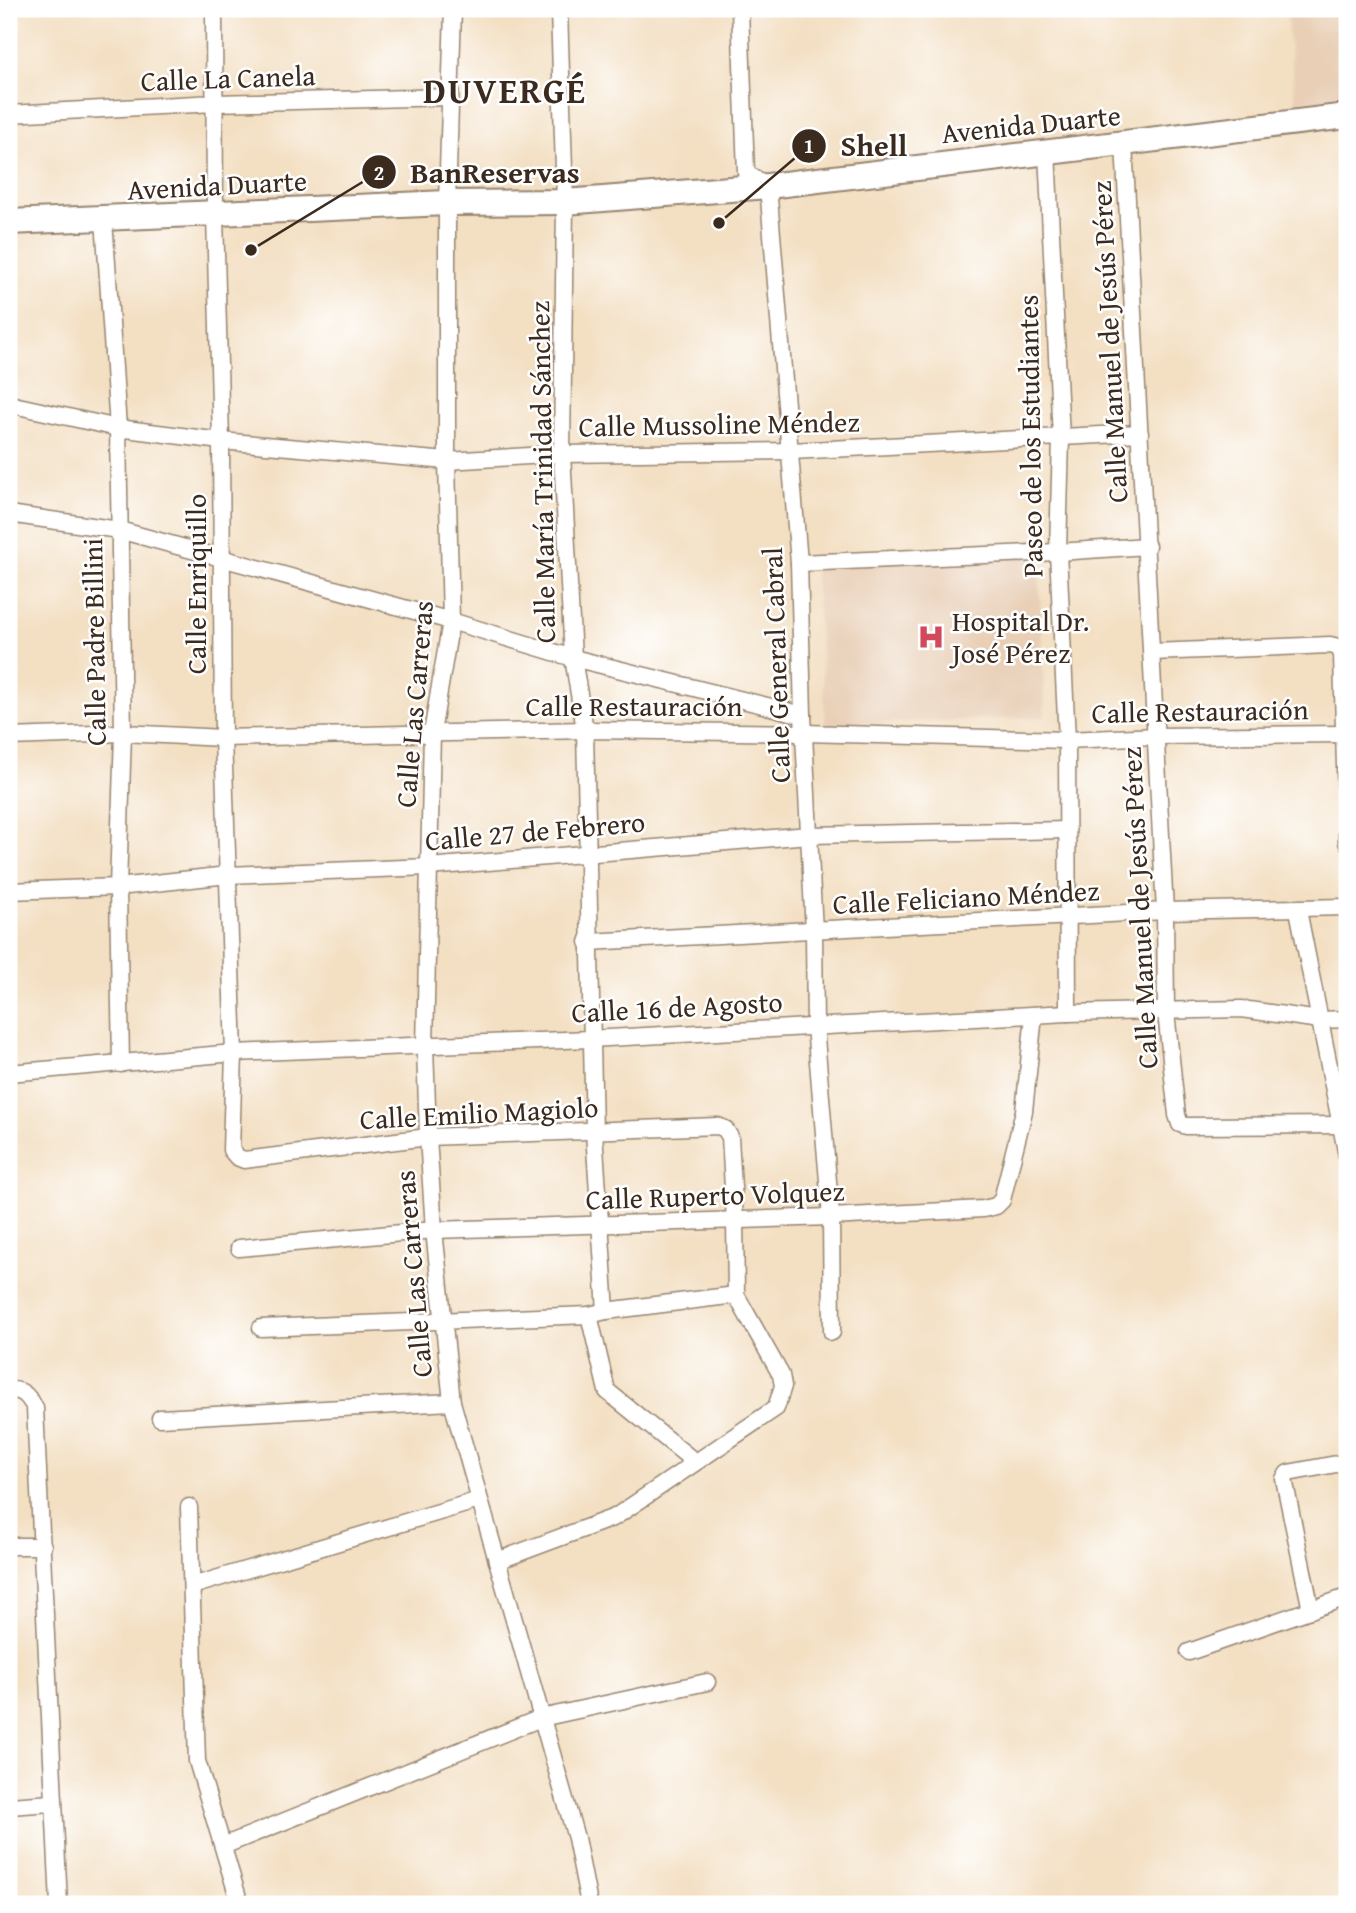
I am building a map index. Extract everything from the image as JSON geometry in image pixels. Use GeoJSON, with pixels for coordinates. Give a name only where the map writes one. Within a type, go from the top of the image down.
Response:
{"type":"FeatureCollection","features":[{"type":"Feature","properties":{"kind":"main road","name":"Avenida Duarte"},"geometry":{"type":"LineString","coordinates":[[9,222],[447,204],[565,202],[768,186],[1347,116]]}},
{"type":"Feature","properties":{"kind":"street","name":"Calle Enriquillo"},"geometry":{"type":"LineString","coordinates":[[214,9],[223,738],[234,1053],[231,1150],[237,1157]]}},
{"type":"Feature","properties":{"kind":"street","name":"Calle Las Carreras"},"geometry":{"type":"LineString","coordinates":[[453,9],[447,204],[447,461],[451,621],[432,733],[425,1046],[434,1230],[452,1402],[576,1838],[589,1904]]}},
{"type":"Feature","properties":{"kind":"street","name":"Calle María Trinidad Sánchez"},"geometry":{"type":"LineString","coordinates":[[559,9],[565,202],[562,454],[573,658],[585,730],[590,1039],[606,1311]]}},
{"type":"Feature","properties":{"kind":"street"},"geometry":{"type":"LineString","coordinates":[[740,9],[746,173],[768,186]]}},
{"type":"Feature","properties":{"kind":"street","name":"Calle La Canela"},"geometry":{"type":"LineString","coordinates":[[9,114],[215,103],[450,97]]}},
{"type":"Feature","properties":{"kind":"street","name":"Calle Manuel de Jesús Pérez"},"geometry":{"type":"LineString","coordinates":[[1124,144],[1157,736],[1167,1012],[1177,1115],[1180,1124],[1186,1126],[1344,1125]]}},
{"type":"Feature","properties":{"kind":"street","name":"Paseo de los Estudiantes"},"geometry":{"type":"LineString","coordinates":[[1047,152],[1061,438],[1058,552],[1067,740],[1068,1013]]}},
{"type":"Feature","properties":{"kind":"street","name":"Calle General Cabral"},"geometry":{"type":"LineString","coordinates":[[768,186],[799,563],[803,715],[814,932],[815,1026],[831,1217],[832,1332]]}},
{"type":"Feature","properties":{"kind":"street","name":"Calle Padre Billini"},"geometry":{"type":"LineString","coordinates":[[104,219],[118,428],[123,733],[118,887],[121,1064]]}},
{"type":"Feature","properties":{"kind":"street","name":"Calle Mussoline Méndez"},"geometry":{"type":"LineString","coordinates":[[9,404],[118,428],[221,441],[447,461],[562,454],[791,451],[1140,433]]}},
{"type":"Feature","properties":{"kind":"street"},"geometry":{"type":"LineString","coordinates":[[9,514],[119,530],[222,556],[573,658],[803,715]]}},
{"type":"Feature","properties":{"kind":"street"},"geometry":{"type":"LineString","coordinates":[[799,563],[1147,546]]}},
{"type":"Feature","properties":{"kind":"street"},"geometry":{"type":"LineString","coordinates":[[1152,652],[1330,645],[1338,647],[1342,654],[1347,842]]}},
{"type":"Feature","properties":{"kind":"street","name":"Calle Restauración"},"geometry":{"type":"LineString","coordinates":[[9,737],[123,733],[223,738],[585,730],[1067,740],[1343,734]]}},
{"type":"Feature","properties":{"kind":"street","name":"Calle 27 de Febrero"},"geometry":{"type":"LineString","coordinates":[[9,891],[118,887],[228,875],[429,867],[809,835],[1067,830]]}},
{"type":"Feature","properties":{"kind":"street","name":"Calle Feliciano Méndez"},"geometry":{"type":"LineString","coordinates":[[588,942],[814,932],[1165,911],[1347,907]]}},
{"type":"Feature","properties":{"kind":"street"},"geometry":{"type":"LineString","coordinates":[[1298,910],[1344,1125],[1347,1156]]}},
{"type":"Feature","properties":{"kind":"street","name":"Calle 16 de Agosto"},"geometry":{"type":"LineString","coordinates":[[9,1073],[234,1053],[590,1039],[1068,1013],[1241,1009],[1320,1020],[1347,1019]]}},
{"type":"Feature","properties":{"kind":"street","name":"Calle Ruperto Volquez"},"geometry":{"type":"LineString","coordinates":[[239,1248],[434,1230],[831,1217],[983,1209],[996,1206],[1002,1200],[1024,1111],[1034,1015]]}},
{"type":"Feature","properties":{"kind":"street","name":"Calle Emilio Magiolo"},"geometry":{"type":"LineString","coordinates":[[237,1157],[244,1160],[428,1138],[718,1126],[725,1129],[730,1137],[735,1221]]}},
{"type":"Feature","properties":{"kind":"street"},"geometry":{"type":"LineString","coordinates":[[496,1561],[615,1517],[776,1408],[783,1386],[781,1375],[736,1294],[735,1221]]}},
{"type":"Feature","properties":{"kind":"street"},"geometry":{"type":"LineString","coordinates":[[261,1328],[589,1315],[736,1294]]}},
{"type":"Feature","properties":{"kind":"street"},"geometry":{"type":"LineString","coordinates":[[589,1315],[607,1391],[695,1462]]}},
{"type":"Feature","properties":{"kind":"street"},"geometry":{"type":"LineString","coordinates":[[9,1390],[18,1389],[35,1408],[58,1904]]}},
{"type":"Feature","properties":{"kind":"street"},"geometry":{"type":"LineString","coordinates":[[160,1418],[452,1402]]}},
{"type":"Feature","properties":{"kind":"street"},"geometry":{"type":"LineString","coordinates":[[1311,1610],[1284,1479],[1288,1473],[1347,1462]]}},
{"type":"Feature","properties":{"kind":"street"},"geometry":{"type":"LineString","coordinates":[[192,1586],[479,1500]]}},
{"type":"Feature","properties":{"kind":"street"},"geometry":{"type":"LineString","coordinates":[[189,1507],[197,1760],[240,1904]]}},
{"type":"Feature","properties":{"kind":"street"},"geometry":{"type":"LineString","coordinates":[[9,1546],[43,1546]]}},
{"type":"Feature","properties":{"kind":"street"},"geometry":{"type":"LineString","coordinates":[[1189,1652],[1347,1597]]}},
{"type":"Feature","properties":{"kind":"street"},"geometry":{"type":"LineString","coordinates":[[223,1846],[541,1718],[707,1682]]}},
{"type":"Feature","properties":{"kind":"street"},"geometry":{"type":"LineString","coordinates":[[9,1806],[52,1803]]}},
{"type":"Feature","properties":{"kind":"shaded area"},"geometry":{"type":"Polygon","coordinates":[[[1286,9],[1347,9],[1347,98],[1296,104],[1286,9]]]}},
{"type":"Feature","properties":{"kind":"shaded area","name":"Hospital Dr. José Pérez"},"geometry":{"type":"Polygon","coordinates":[[[1038,548],[1045,717],[826,725],[814,558],[1038,548]]]}},
{"type":"Feature","properties":{"kind":"place","name":"Shell"},"geometry":{"type":"Point","coordinates":[719,223]}},
{"type":"Feature","properties":{"kind":"place","name":"BanReservas"},"geometry":{"type":"Point","coordinates":[251,250]}},
{"type":"Feature","properties":{"kind":"place","name":"Hospital Dr. José Pérez"},"geometry":{"type":"Point","coordinates":[931,637]}},
{"type":"Feature","properties":{"kind":"district","name":"DUVERGÉ"},"geometry":{"type":"Point","coordinates":[505,91]}}]}
